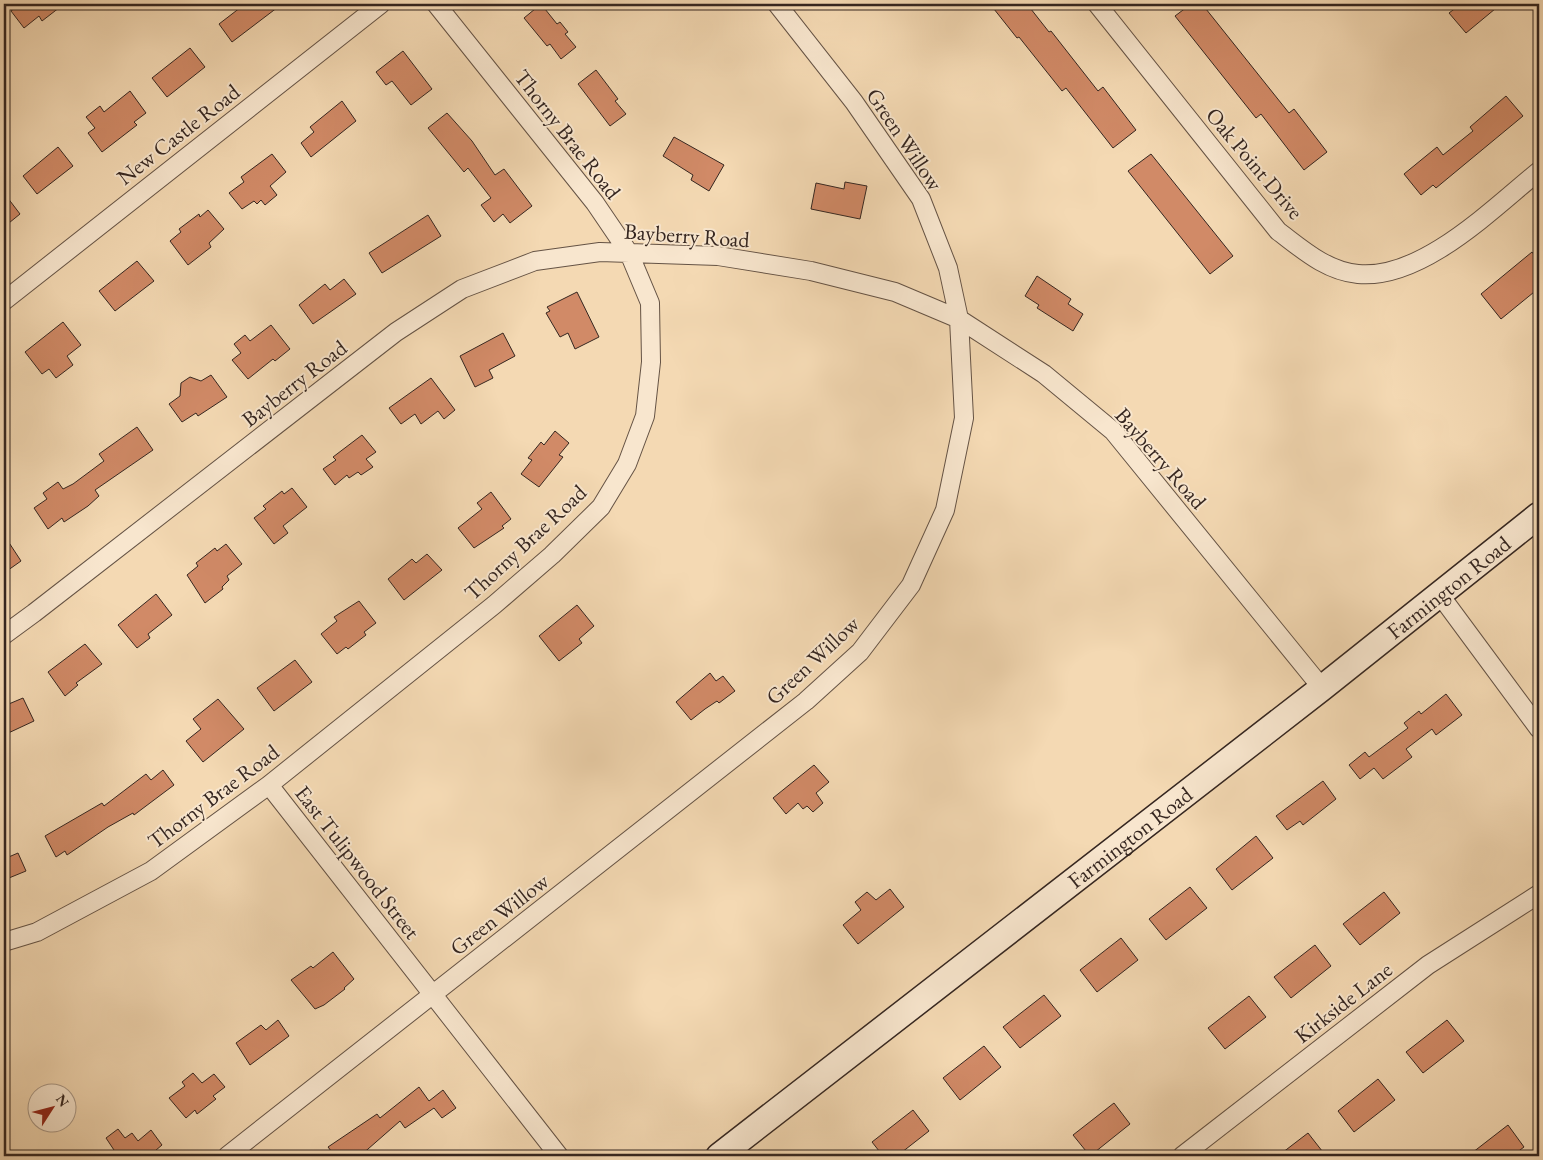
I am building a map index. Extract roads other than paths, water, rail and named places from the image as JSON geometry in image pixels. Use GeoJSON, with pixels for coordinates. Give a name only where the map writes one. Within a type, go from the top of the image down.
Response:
{"type":"FeatureCollection","features":[{"type":"Feature","properties":{"kind":"street","name":"New Castle Road"},"geometry":{"type":"LineString","coordinates":[[4,301],[381,4]]}},
{"type":"Feature","properties":{"kind":"street","name":"Thorny Brae Road"},"geometry":{"type":"LineString","coordinates":[[4,942],[37,932],[151,870],[268,785],[494,605],[552,555],[601,507],[627,464],[644,416],[652,362],[650,303],[629,253],[595,203],[436,4]]}},
{"type":"Feature","properties":{"kind":"street","name":"Green Willow"},"geometry":{"type":"LineString","coordinates":[[227,1156],[806,701],[866,644],[911,585],[945,510],[964,418],[960,319],[948,268],[921,199],[854,102],[777,4]]}},
{"type":"Feature","properties":{"kind":"street","name":"Oak Point Drive"},"geometry":{"type":"LineString","coordinates":[[1097,4],[1278,231],[1311,257],[1331,267],[1357,274],[1386,273],[1411,266],[1446,244],[1539,171]]}},
{"type":"Feature","properties":{"kind":"street","name":"Bayberry Road"},"geometry":{"type":"LineString","coordinates":[[4,635],[396,332],[462,289],[535,262],[600,252],[718,256],[811,271],[895,292],[960,319],[988,340],[1044,374],[1113,431],[1322,688]]}},
{"type":"Feature","properties":{"kind":"street","name":"Farmington Road"},"geometry":{"type":"LineString","coordinates":[[719,1156],[1322,688],[1539,515]]}},
{"type":"Feature","properties":{"kind":"street"},"geometry":{"type":"LineString","coordinates":[[1440,595],[1539,729]]}},
{"type":"Feature","properties":{"kind":"street","name":"East Tulipwood Street"},"geometry":{"type":"LineString","coordinates":[[268,785],[559,1156]]}},
{"type":"Feature","properties":{"kind":"street","name":"Kirkside Lane"},"geometry":{"type":"LineString","coordinates":[[1182,1156],[1428,965],[1539,894]]}}]}
